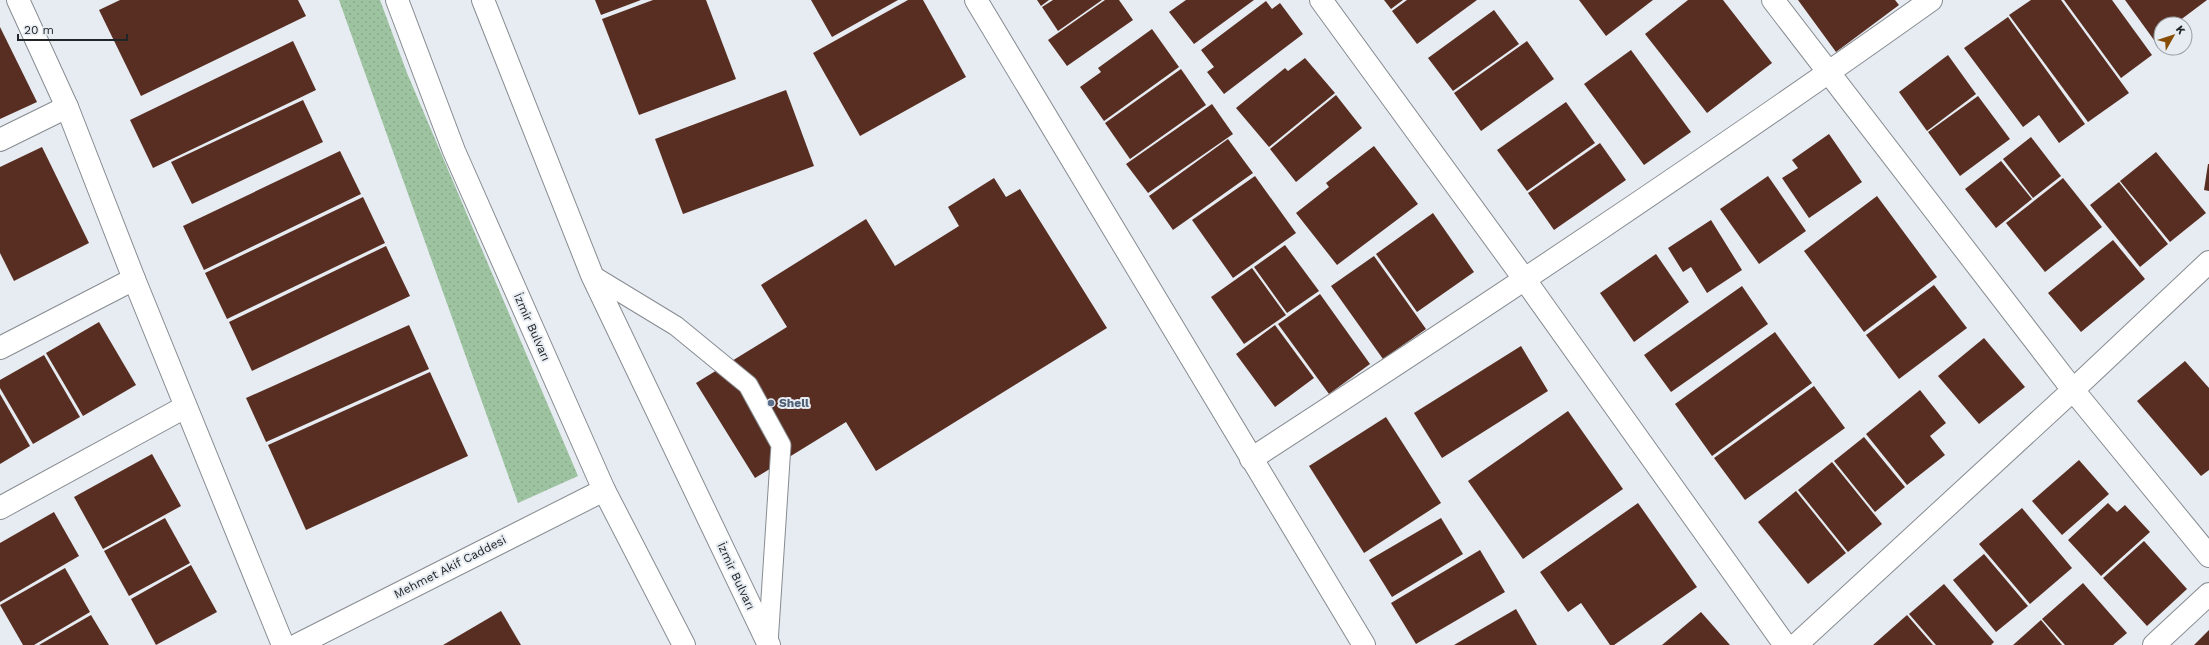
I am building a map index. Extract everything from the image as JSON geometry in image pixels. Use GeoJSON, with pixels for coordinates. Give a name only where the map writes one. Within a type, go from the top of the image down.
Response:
{"type":"FeatureCollection","features":[{"type":"Feature","properties":{"kind":"main road"},"geometry":{"type":"LineString","coordinates":[[18,0],[67,107],[185,407],[283,645]]}},
{"type":"Feature","properties":{"kind":"main road","name":"İzmir Bulvarı"},"geometry":{"type":"LineString","coordinates":[[397,0],[454,151],[604,490],[684,645]]}},
{"type":"Feature","properties":{"kind":"main road","name":"İzmir Bulvarı"},"geometry":{"type":"LineString","coordinates":[[483,0],[592,275],[769,644]]}},
{"type":"Feature","properties":{"kind":"main road"},"geometry":{"type":"LineString","coordinates":[[976,0],[1364,645]]}},
{"type":"Feature","properties":{"kind":"main road"},"geometry":{"type":"LineString","coordinates":[[1321,0],[1525,280],[1785,645]]}},
{"type":"Feature","properties":{"kind":"main road"},"geometry":{"type":"LineString","coordinates":[[1773,0],[2073,390],[2209,556]]}},
{"type":"Feature","properties":{"kind":"main road"},"geometry":{"type":"LineString","coordinates":[[1251,459],[1525,280],[1829,73],[1931,0]]}},
{"type":"Feature","properties":{"kind":"main road"},"geometry":{"type":"LineString","coordinates":[[0,140],[67,107]]}},
{"type":"Feature","properties":{"kind":"main road"},"geometry":{"type":"LineString","coordinates":[[1796,645],[2073,390],[2209,262]]}},
{"type":"Feature","properties":{"kind":"main road"},"geometry":{"type":"LineString","coordinates":[[0,348],[134,279]]}},
{"type":"Feature","properties":{"kind":"main road"},"geometry":{"type":"LineString","coordinates":[[0,508],[185,407]]}},
{"type":"Feature","properties":{"kind":"main road","name":"Mehmet Akif Caddesi"},"geometry":{"type":"LineString","coordinates":[[297,645],[604,490]]}},
{"type":"Feature","properties":{"kind":"main road"},"geometry":{"type":"LineString","coordinates":[[2154,645],[2209,594]]}},
{"type":"Feature","properties":{"kind":"lane"},"geometry":{"type":"LineString","coordinates":[[592,275],[676,326],[748,385],[782,445],[769,644]]}},
{"type":"Feature","properties":{"kind":"green space"},"geometry":{"type":"Polygon","coordinates":[[[339,0],[380,0],[407,73],[578,476],[518,503],[339,0]]]}},
{"type":"Feature","properties":{"kind":"building"},"geometry":{"type":"Polygon","coordinates":[[[120,0],[298,0],[306,16],[141,96],[99,10],[120,0]]]}},
{"type":"Feature","properties":{"kind":"building"},"geometry":{"type":"Polygon","coordinates":[[[595,0],[641,0],[601,15],[595,0]]]}},
{"type":"Feature","properties":{"kind":"building"},"geometry":{"type":"Polygon","coordinates":[[[653,0],[706,0],[736,79],[639,115],[602,19],[653,0]]]}},
{"type":"Feature","properties":{"kind":"building"},"geometry":{"type":"Polygon","coordinates":[[[811,0],[898,0],[832,37],[811,0]]]}},
{"type":"Feature","properties":{"kind":"building"},"geometry":{"type":"Polygon","coordinates":[[[908,0],[923,0],[966,77],[860,136],[813,53],[908,0]]]}},
{"type":"Feature","properties":{"kind":"building"},"geometry":{"type":"Polygon","coordinates":[[[1037,0],[1049,0],[1041,6],[1037,0]]]}},
{"type":"Feature","properties":{"kind":"building"},"geometry":{"type":"Polygon","coordinates":[[[1053,0],[1102,0],[1058,31],[1042,7],[1053,0]]]}},
{"type":"Feature","properties":{"kind":"building"},"geometry":{"type":"Polygon","coordinates":[[[1105,0],[1119,0],[1133,20],[1067,66],[1048,40],[1105,0]]]}},
{"type":"Feature","properties":{"kind":"building"},"geometry":{"type":"Polygon","coordinates":[[[1186,0],[1254,0],[1194,44],[1169,12],[1186,0]]]}},
{"type":"Feature","properties":{"kind":"building"},"geometry":{"type":"Polygon","coordinates":[[[1384,0],[1403,0],[1391,9],[1384,0]]]}},
{"type":"Feature","properties":{"kind":"building"},"geometry":{"type":"Polygon","coordinates":[[[1407,0],[1477,0],[1417,44],[1392,11],[1407,0]]]}},
{"type":"Feature","properties":{"kind":"building"},"geometry":{"type":"Polygon","coordinates":[[[1579,0],[1653,0],[1606,36],[1579,0]]]}},
{"type":"Feature","properties":{"kind":"building"},"geometry":{"type":"Polygon","coordinates":[[[1688,0],[1723,0],[1772,63],[1707,113],[1645,34],[1688,0]]]}},
{"type":"Feature","properties":{"kind":"building"},"geometry":{"type":"Polygon","coordinates":[[[1798,0],[1895,0],[1899,5],[1836,52],[1798,0]]]}},
{"type":"Feature","properties":{"kind":"building"},"geometry":{"type":"Polygon","coordinates":[[[2031,0],[2061,0],[2129,93],[2088,122],[2009,15],[2031,0]]]}},
{"type":"Feature","properties":{"kind":"building"},"geometry":{"type":"Polygon","coordinates":[[[2064,0],[2112,0],[2152,55],[2121,78],[2064,0]]]}},
{"type":"Feature","properties":{"kind":"building"},"geometry":{"type":"Polygon","coordinates":[[[2125,0],[2207,0],[2186,16],[2153,16],[2153,39],[2125,0]]]}},
{"type":"Feature","properties":{"kind":"building"},"geometry":{"type":"Polygon","coordinates":[[[1266,1],[1272,9],[1280,3],[1303,34],[1224,94],[1207,72],[1214,67],[1201,50],[1266,1]]]}},
{"type":"Feature","properties":{"kind":"building"},"geometry":{"type":"Polygon","coordinates":[[[1494,10],[1519,44],[1453,91],[1428,58],[1494,10]]]}},
{"type":"Feature","properties":{"kind":"building"},"geometry":{"type":"Polygon","coordinates":[[[2008,17],[2085,124],[2059,143],[2039,115],[2023,127],[1964,48],[2008,17]]]}},
{"type":"Feature","properties":{"kind":"building"},"geometry":{"type":"Polygon","coordinates":[[[0,27],[37,102],[0,119],[0,27]]]}},
{"type":"Feature","properties":{"kind":"building"},"geometry":{"type":"Polygon","coordinates":[[[1152,29],[1179,67],[1104,121],[1080,87],[1101,72],[1098,68],[1152,29]]]}},
{"type":"Feature","properties":{"kind":"building"},"geometry":{"type":"Polygon","coordinates":[[[293,41],[316,90],[153,168],[130,120],[293,41]]]}},
{"type":"Feature","properties":{"kind":"building"},"geometry":{"type":"Polygon","coordinates":[[[1527,41],[1554,79],[1481,131],[1454,93],[1527,41]]]}},
{"type":"Feature","properties":{"kind":"building"},"geometry":{"type":"Polygon","coordinates":[[[1631,50],[1691,132],[1644,165],[1584,84],[1631,50]]]}},
{"type":"Feature","properties":{"kind":"building"},"geometry":{"type":"Polygon","coordinates":[[[1948,55],[1976,94],[1927,131],[1899,92],[1948,55]]]}},
{"type":"Feature","properties":{"kind":"building"},"geometry":{"type":"Polygon","coordinates":[[[1305,58],[1335,93],[1269,147],[1236,108],[1285,68],[1288,71],[1305,58]]]}},
{"type":"Feature","properties":{"kind":"building"},"geometry":{"type":"Polygon","coordinates":[[[1181,69],[1206,105],[1130,159],[1105,123],[1181,69]]]}},
{"type":"Feature","properties":{"kind":"building"},"geometry":{"type":"Polygon","coordinates":[[[786,90],[814,166],[683,214],[655,139],[786,90]]]}},
{"type":"Feature","properties":{"kind":"building"},"geometry":{"type":"Polygon","coordinates":[[[1336,95],[1362,128],[1296,182],[1270,149],[1336,95]]]}},
{"type":"Feature","properties":{"kind":"building"},"geometry":{"type":"Polygon","coordinates":[[[1978,96],[2010,139],[1960,176],[1928,132],[1978,96]]]}},
{"type":"Feature","properties":{"kind":"building"},"geometry":{"type":"Polygon","coordinates":[[[303,100],[323,142],[192,204],[171,162],[303,100]]]}},
{"type":"Feature","properties":{"kind":"building"},"geometry":{"type":"Polygon","coordinates":[[[1566,102],[1595,143],[1527,191],[1497,150],[1566,102]]]}},
{"type":"Feature","properties":{"kind":"building"},"geometry":{"type":"Polygon","coordinates":[[[1212,104],[1233,134],[1148,193],[1126,164],[1212,104]]]}},
{"type":"Feature","properties":{"kind":"building"},"geometry":{"type":"Polygon","coordinates":[[[1829,134],[1862,182],[1809,218],[1782,178],[1798,168],[1792,160],[1829,134]]]}},
{"type":"Feature","properties":{"kind":"building"},"geometry":{"type":"Polygon","coordinates":[[[2031,137],[2061,176],[2033,198],[2003,159],[2031,137]]]}},
{"type":"Feature","properties":{"kind":"building"},"geometry":{"type":"Polygon","coordinates":[[[1228,139],[1253,173],[1173,230],[1149,196],[1228,139]]]}},
{"type":"Feature","properties":{"kind":"building"},"geometry":{"type":"Polygon","coordinates":[[[1600,143],[1626,180],[1554,230],[1528,193],[1600,143]]]}},
{"type":"Feature","properties":{"kind":"building"},"geometry":{"type":"Polygon","coordinates":[[[1374,146],[1418,204],[1337,265],[1296,213],[1329,187],[1326,183],[1374,146]]]}},
{"type":"Feature","properties":{"kind":"building"},"geometry":{"type":"Polygon","coordinates":[[[42,147],[89,243],[14,281],[0,253],[0,167],[42,147]]]}},
{"type":"Feature","properties":{"kind":"building"},"geometry":{"type":"Polygon","coordinates":[[[340,151],[361,194],[204,270],[183,226],[340,151]]]}},
{"type":"Feature","properties":{"kind":"building"},"geometry":{"type":"Polygon","coordinates":[[[2156,152],[2206,213],[2170,242],[2120,181],[2156,152]]]}},
{"type":"Feature","properties":{"kind":"building"},"geometry":{"type":"Polygon","coordinates":[[[2001,161],[2032,199],[1996,228],[1965,189],[2001,161]]]}},
{"type":"Feature","properties":{"kind":"building"},"geometry":{"type":"Polygon","coordinates":[[[2209,164],[2209,191],[2204,190],[2209,164]]]}},
{"type":"Feature","properties":{"kind":"building"},"geometry":{"type":"Polygon","coordinates":[[[1255,176],[1296,233],[1233,278],[1192,220],[1255,176]]]}},
{"type":"Feature","properties":{"kind":"building"},"geometry":{"type":"Polygon","coordinates":[[[1768,176],[1806,231],[1759,264],[1720,209],[1768,176]]]}},
{"type":"Feature","properties":{"kind":"building"},"geometry":{"type":"Polygon","coordinates":[[[994,178],[1006,197],[1020,189],[1107,328],[876,471],[846,422],[755,478],[696,383],[787,327],[761,285],[866,219],[895,266],[959,226],[948,207],[994,178]]]}},
{"type":"Feature","properties":{"kind":"building"},"geometry":{"type":"Polygon","coordinates":[[[2063,178],[2102,227],[2045,272],[2006,223],[2063,178]]]}},
{"type":"Feature","properties":{"kind":"building"},"geometry":{"type":"Polygon","coordinates":[[[2119,182],[2168,244],[2140,267],[2090,205],[2119,182]]]}},
{"type":"Feature","properties":{"kind":"building"},"geometry":{"type":"Polygon","coordinates":[[[1877,196],[1937,277],[1864,332],[1804,251],[1877,196]]]}},
{"type":"Feature","properties":{"kind":"building"},"geometry":{"type":"Polygon","coordinates":[[[363,197],[385,243],[227,319],[205,273],[363,197]]]}},
{"type":"Feature","properties":{"kind":"building"},"geometry":{"type":"Polygon","coordinates":[[[1433,213],[1474,272],[1417,312],[1376,254],[1433,213]]]}},
{"type":"Feature","properties":{"kind":"building"},"geometry":{"type":"Polygon","coordinates":[[[1711,220],[1742,270],[1707,293],[1691,267],[1683,272],[1668,248],[1711,220]]]}},
{"type":"Feature","properties":{"kind":"building"},"geometry":{"type":"Polygon","coordinates":[[[2113,240],[2145,279],[2081,332],[2048,293],[2113,240]]]}},
{"type":"Feature","properties":{"kind":"building"},"geometry":{"type":"Polygon","coordinates":[[[1285,245],[1319,291],[1287,313],[1254,267],[1285,245]]]}},
{"type":"Feature","properties":{"kind":"building"},"geometry":{"type":"Polygon","coordinates":[[[386,246],[410,296],[252,371],[229,322],[386,246]]]}},
{"type":"Feature","properties":{"kind":"building"},"geometry":{"type":"Polygon","coordinates":[[[1656,254],[1689,302],[1634,342],[1600,293],[1656,254]]]}},
{"type":"Feature","properties":{"kind":"building"},"geometry":{"type":"Polygon","coordinates":[[[1374,256],[1426,329],[1383,359],[1331,286],[1374,256]]]}},
{"type":"Feature","properties":{"kind":"building"},"geometry":{"type":"Polygon","coordinates":[[[1252,268],[1286,315],[1244,344],[1211,297],[1252,268]]]}},
{"type":"Feature","properties":{"kind":"building"},"geometry":{"type":"Polygon","coordinates":[[[1934,285],[1967,328],[1899,379],[1866,335],[1934,285]]]}},
{"type":"Feature","properties":{"kind":"building"},"geometry":{"type":"Polygon","coordinates":[[[1742,286],[1768,324],[1671,392],[1644,355],[1742,286]]]}},
{"type":"Feature","properties":{"kind":"building"},"geometry":{"type":"Polygon","coordinates":[[[1320,294],[1370,364],[1329,394],[1278,324],[1320,294]]]}},
{"type":"Feature","properties":{"kind":"building"},"geometry":{"type":"Polygon","coordinates":[[[99,322],[136,385],[83,416],[46,353],[99,322]]]}},
{"type":"Feature","properties":{"kind":"building"},"geometry":{"type":"Polygon","coordinates":[[[409,325],[429,369],[266,442],[246,398],[409,325]]]}},
{"type":"Feature","properties":{"kind":"building"},"geometry":{"type":"Polygon","coordinates":[[[1275,325],[1314,378],[1275,407],[1236,354],[1275,325]]]}},
{"type":"Feature","properties":{"kind":"building"},"geometry":{"type":"Polygon","coordinates":[[[1775,332],[1812,383],[1712,456],[1675,404],[1775,332]]]}},
{"type":"Feature","properties":{"kind":"building"},"geometry":{"type":"Polygon","coordinates":[[[1984,338],[2025,387],[1979,424],[1938,376],[1984,338]]]}},
{"type":"Feature","properties":{"kind":"building"},"geometry":{"type":"Polygon","coordinates":[[[1521,346],[1548,391],[1442,458],[1414,413],[1521,346]]]}},
{"type":"Feature","properties":{"kind":"building"},"geometry":{"type":"Polygon","coordinates":[[[44,355],[80,417],[33,444],[0,388],[0,380],[44,355]]]}},
{"type":"Feature","properties":{"kind":"building"},"geometry":{"type":"Polygon","coordinates":[[[2185,361],[2209,388],[2209,470],[2201,476],[2137,401],[2185,361]]]}},
{"type":"Feature","properties":{"kind":"building"},"geometry":{"type":"Polygon","coordinates":[[[430,372],[468,456],[306,530],[268,445],[430,372]]]}},
{"type":"Feature","properties":{"kind":"building"},"geometry":{"type":"Polygon","coordinates":[[[1814,386],[1845,428],[1745,500],[1714,458],[1814,386]]]}},
{"type":"Feature","properties":{"kind":"building"},"geometry":{"type":"Polygon","coordinates":[[[1920,390],[1946,423],[1930,436],[1945,455],[1907,485],[1866,434],[1920,390]]]}},
{"type":"Feature","properties":{"kind":"building"},"geometry":{"type":"Polygon","coordinates":[[[0,394],[30,446],[0,464],[0,394]]]}},
{"type":"Feature","properties":{"kind":"building"},"geometry":{"type":"Polygon","coordinates":[[[1568,411],[1623,489],[1523,559],[1468,481],[1568,411]]]}},
{"type":"Feature","properties":{"kind":"building"},"geometry":{"type":"Polygon","coordinates":[[[1386,417],[1441,503],[1364,553],[1309,466],[1386,417]]]}},
{"type":"Feature","properties":{"kind":"building"},"geometry":{"type":"Polygon","coordinates":[[[1864,437],[1905,487],[1875,512],[1834,461],[1864,437]]]}},
{"type":"Feature","properties":{"kind":"building"},"geometry":{"type":"Polygon","coordinates":[[[152,454],[181,506],[103,549],[74,497],[152,454]]]}},
{"type":"Feature","properties":{"kind":"building"},"geometry":{"type":"Polygon","coordinates":[[[2079,460],[2109,494],[2062,535],[2032,501],[2079,460]]]}},
{"type":"Feature","properties":{"kind":"building"},"geometry":{"type":"Polygon","coordinates":[[[1832,462],[1882,524],[1848,552],[1798,490],[1832,462]]]}},
{"type":"Feature","properties":{"kind":"building"},"geometry":{"type":"Polygon","coordinates":[[[1796,491],[1846,553],[1808,584],[1758,522],[1796,491]]]}},
{"type":"Feature","properties":{"kind":"building"},"geometry":{"type":"Polygon","coordinates":[[[1638,503],[1697,587],[1614,645],[1610,645],[1581,603],[1568,612],[1540,572],[1638,503]]]}},
{"type":"Feature","properties":{"kind":"building"},"geometry":{"type":"Polygon","coordinates":[[[2108,503],[2117,512],[2125,505],[2150,532],[2101,576],[2068,540],[2108,503]]]}},
{"type":"Feature","properties":{"kind":"building"},"geometry":{"type":"Polygon","coordinates":[[[2022,508],[2072,568],[2030,604],[1979,544],[2022,508]]]}},
{"type":"Feature","properties":{"kind":"building"},"geometry":{"type":"Polygon","coordinates":[[[54,512],[79,556],[0,602],[0,543],[54,512]]]}},
{"type":"Feature","properties":{"kind":"building"},"geometry":{"type":"Polygon","coordinates":[[[165,518],[190,563],[129,596],[104,551],[165,518]]]}},
{"type":"Feature","properties":{"kind":"building"},"geometry":{"type":"Polygon","coordinates":[[[1441,518],[1463,554],[1392,597],[1369,560],[1441,518]]]}},
{"type":"Feature","properties":{"kind":"building"},"geometry":{"type":"Polygon","coordinates":[[[2144,541],[2187,589],[2147,626],[2103,578],[2144,541]]]}},
{"type":"Feature","properties":{"kind":"building"},"geometry":{"type":"Polygon","coordinates":[[[1480,550],[1505,592],[1416,644],[1391,603],[1480,550]]]}},
{"type":"Feature","properties":{"kind":"building"},"geometry":{"type":"Polygon","coordinates":[[[1984,554],[2028,606],[1996,632],[1953,580],[1984,554]]]}},
{"type":"Feature","properties":{"kind":"building"},"geometry":{"type":"Polygon","coordinates":[[[191,565],[217,612],[156,645],[131,599],[191,565]]]}},
{"type":"Feature","properties":{"kind":"building"},"geometry":{"type":"Polygon","coordinates":[[[65,568],[90,612],[34,645],[23,645],[0,605],[65,568]]]}},
{"type":"Feature","properties":{"kind":"building"},"geometry":{"type":"Polygon","coordinates":[[[2083,583],[2127,633],[2113,645],[2065,645],[2042,619],[2083,583]]]}},
{"type":"Feature","properties":{"kind":"building"},"geometry":{"type":"Polygon","coordinates":[[[1944,584],[1994,642],[1991,645],[1936,645],[1909,614],[1944,584]]]}},
{"type":"Feature","properties":{"kind":"building"},"geometry":{"type":"Polygon","coordinates":[[[1516,609],[1537,645],[1454,645],[1516,609]]]}},
{"type":"Feature","properties":{"kind":"building"},"geometry":{"type":"Polygon","coordinates":[[[501,611],[521,645],[443,645],[501,611]]]}},
{"type":"Feature","properties":{"kind":"building"},"geometry":{"type":"Polygon","coordinates":[[[1701,612],[1730,645],[1662,645],[1701,612]]]}},
{"type":"Feature","properties":{"kind":"building"},"geometry":{"type":"Polygon","coordinates":[[[91,615],[109,645],[39,645],[91,615]]]}},
{"type":"Feature","properties":{"kind":"building"},"geometry":{"type":"Polygon","coordinates":[[[1907,615],[1933,645],[1873,645],[1907,615]]]}},
{"type":"Feature","properties":{"kind":"building"},"geometry":{"type":"Polygon","coordinates":[[[2041,620],[2062,645],[2013,645],[2041,620]]]}},
{"type":"Feature","properties":{"kind":"building"},"geometry":{"type":"Polygon","coordinates":[[[2209,630],[2209,645],[2194,645],[2209,630]]]}},
{"type":"Feature","properties":{"kind":"place","name":"Shell"},"geometry":{"type":"Point","coordinates":[771,403]}}]}
